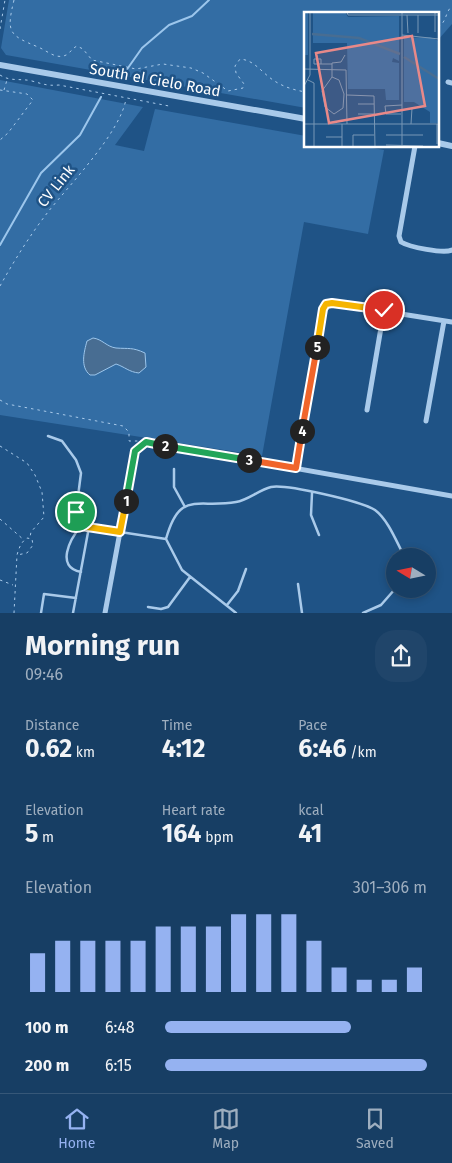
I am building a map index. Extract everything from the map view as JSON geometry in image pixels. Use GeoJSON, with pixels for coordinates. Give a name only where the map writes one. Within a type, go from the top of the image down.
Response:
{"type":"FeatureCollection","features":[{"type":"Feature","properties":{"kind":"street","name":"South el Cielo Road"},"geometry":{"type":"LineString","coordinates":[[0,65],[304,119]]}},
{"type":"Feature","properties":{"kind":"street"},"geometry":{"type":"LineString","coordinates":[[415,148],[399,236],[405,245],[448,252],[452,250]]}},
{"type":"Feature","properties":{"kind":"street"},"geometry":{"type":"LineString","coordinates":[[296,468],[323,309],[326,304],[332,303],[384,310],[452,322]]}},
{"type":"Feature","properties":{"kind":"street"},"geometry":{"type":"LineString","coordinates":[[367,410],[384,310]]}},
{"type":"Feature","properties":{"kind":"street"},"geometry":{"type":"LineString","coordinates":[[426,421],[444,321]]}},
{"type":"Feature","properties":{"kind":"street"},"geometry":{"type":"LineString","coordinates":[[105,613],[135,451],[146,442],[452,496]]}},
{"type":"Feature","properties":{"kind":"lane"},"geometry":{"type":"LineString","coordinates":[[48,436],[62,441],[76,460],[81,472],[76,512],[81,526]]}},
{"type":"Feature","properties":{"kind":"lane"},"geometry":{"type":"LineString","coordinates":[[174,469],[174,488],[185,507]]}},
{"type":"Feature","properties":{"kind":"lane"},"geometry":{"type":"LineString","coordinates":[[236,613],[182,570],[166,539],[172,519],[185,507],[196,502],[220,504],[239,502],[272,487],[289,487],[349,500],[375,510],[387,524],[400,548]]}},
{"type":"Feature","properties":{"kind":"lane"},"geometry":{"type":"LineString","coordinates":[[312,493],[311,515],[319,535]]}},
{"type":"Feature","properties":{"kind":"lane"},"geometry":{"type":"LineString","coordinates":[[81,526],[166,539]]}},
{"type":"Feature","properties":{"kind":"lane"},"geometry":{"type":"LineString","coordinates":[[81,526],[69,542],[67,557],[69,567],[81,572]]}},
{"type":"Feature","properties":{"kind":"lane"},"geometry":{"type":"LineString","coordinates":[[73,613],[89,527]]}},
{"type":"Feature","properties":{"kind":"lane"},"geometry":{"type":"LineString","coordinates":[[227,605],[238,591],[246,569]]}},
{"type":"Feature","properties":{"kind":"lane"},"geometry":{"type":"LineString","coordinates":[[148,607],[162,609],[168,607],[190,577]]}},
{"type":"Feature","properties":{"kind":"lane"},"geometry":{"type":"LineString","coordinates":[[298,584],[302,613]]}},
{"type":"Feature","properties":{"kind":"lane"},"geometry":{"type":"LineString","coordinates":[[41,613],[44,594],[76,598]]}},
{"type":"Feature","properties":{"kind":"lane"},"geometry":{"type":"LineString","coordinates":[[365,613],[381,605],[387,598]]}},
{"type":"Feature","properties":{"kind":"path"},"geometry":{"type":"LineString","coordinates":[[0,29],[6,0]]}},
{"type":"Feature","properties":{"kind":"path"},"geometry":{"type":"LineString","coordinates":[[14,0],[10,26],[13,34],[19,40],[54,56],[66,55],[77,46],[86,53],[89,59],[120,66],[136,69],[163,64],[191,68],[203,73],[221,87],[236,91],[243,88],[244,84],[236,74],[235,66],[240,59],[244,59],[257,65],[268,76],[284,86],[304,91]]}},
{"type":"Feature","properties":{"kind":"path"},"geometry":{"type":"LineString","coordinates":[[440,25],[444,22],[448,9],[452,6]]}},
{"type":"Feature","properties":{"kind":"path"},"geometry":{"type":"LineString","coordinates":[[0,75],[7,79],[30,80],[46,87],[59,85],[169,106]]}},
{"type":"Feature","properties":{"kind":"path"},"geometry":{"type":"LineString","coordinates":[[4,90],[7,79]]}},
{"type":"Feature","properties":{"kind":"path"},"geometry":{"type":"LineString","coordinates":[[0,90],[27,94],[33,100],[8,134],[0,140]]}},
{"type":"Feature","properties":{"kind":"path","name":"CV Link"},"geometry":{"type":"LineString","coordinates":[[0,286],[16,258],[47,214],[92,157],[124,112],[126,98]]}},
{"type":"Feature","properties":{"kind":"path"},"geometry":{"type":"LineString","coordinates":[[0,400],[7,404],[123,426],[130,432],[129,441]]}},
{"type":"Feature","properties":{"kind":"path"},"geometry":{"type":"LineString","coordinates":[[0,446],[27,463],[42,492],[44,517],[31,532],[30,537],[24,540],[17,555],[14,613]]}},
{"type":"Feature","properties":{"kind":"path"},"geometry":{"type":"LineString","coordinates":[[0,518],[24,540]]}},
{"type":"Feature","properties":{"kind":"path"},"geometry":{"type":"LineString","coordinates":[[17,555],[29,550],[34,542],[30,537]]}},
{"type":"Feature","properties":{"kind":"path"},"geometry":{"type":"LineString","coordinates":[[0,580],[14,585]]}},
{"type":"Feature","properties":{"kind":"shaded area"},"geometry":{"type":"Polygon","coordinates":[[[9,0],[452,0],[452,24],[440,38],[440,12],[304,12],[304,108],[6,55],[1,48],[9,0]]]}},
{"type":"Feature","properties":{"kind":"shaded area"},"geometry":{"type":"Polygon","coordinates":[[[0,80],[143,107],[115,145],[144,151],[155,109],[304,136],[304,148],[372,148],[384,150],[368,234],[304,222],[262,456],[0,415],[0,80]]]}},
{"type":"Feature","properties":{"kind":"shaded area"},"geometry":{"type":"Polygon","coordinates":[[[93,338],[116,348],[134,349],[145,353],[146,367],[139,373],[132,372],[116,364],[95,375],[90,375],[85,368],[84,354],[87,341],[93,338]]]}},
{"type":"Feature","properties":{"kind":"waterway"},"geometry":{"type":"LineString","coordinates":[[123,75],[142,48],[169,25],[192,16],[209,0]]}},
{"type":"Feature","properties":{"kind":"waterway"},"geometry":{"type":"LineString","coordinates":[[0,245],[41,173],[80,135],[101,97]]}},
{"type":"Feature","properties":{"kind":"route"},"geometry":{"type":"LineString","coordinates":[[76,512],[81,526],[120,532],[135,451],[146,442],[296,468],[323,309],[326,304],[332,303],[384,310]]}}]}
